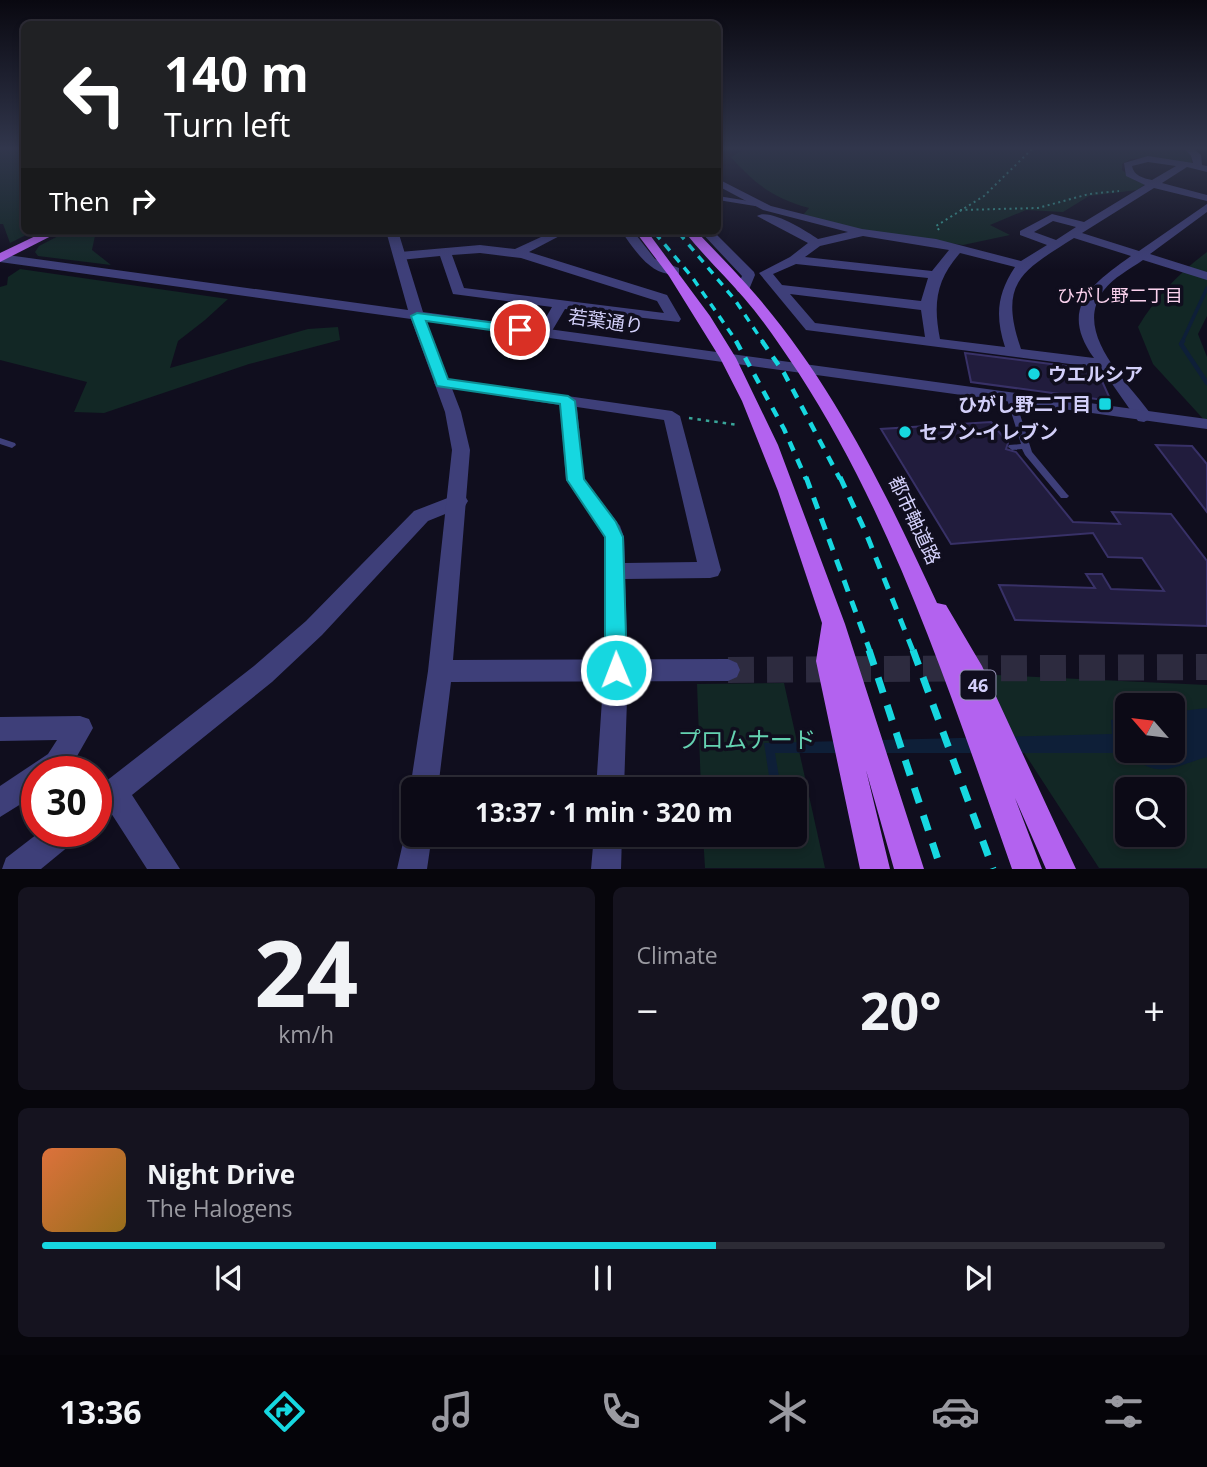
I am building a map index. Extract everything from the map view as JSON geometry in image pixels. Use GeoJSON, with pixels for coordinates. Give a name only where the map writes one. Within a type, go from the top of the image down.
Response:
{"type":"FeatureCollection","features":[{"type":"Feature","properties":{"kind":"main road"},"geometry":{"type":"LineString","coordinates":[[0,258],[47,235]]}},
{"type":"Feature","properties":{"kind":"main road"},"geometry":{"type":"LineString","coordinates":[[644,235],[674,271],[730,358],[768,436],[832,618],[909,869]]}},
{"type":"Feature","properties":{"kind":"main road","name":"都市軸道路"},"geometry":{"type":"LineString","coordinates":[[694,235],[718,258],[743,289],[802,369],[836,423],[881,507],[955,676],[1027,869]]}},
{"type":"Feature","properties":{"kind":"main road","name":"46"},"geometry":{"type":"LineString","coordinates":[[881,507],[972,674],[1061,869]]}},
{"type":"Feature","properties":{"kind":"main road"},"geometry":{"type":"LineString","coordinates":[[832,618],[828,661],[875,869]]}},
{"type":"Feature","properties":{"kind":"street"},"geometry":{"type":"LineString","coordinates":[[731,190],[756,204],[863,232],[906,237],[1023,265]]}},
{"type":"Feature","properties":{"kind":"street"},"geometry":{"type":"LineString","coordinates":[[1014,352],[1007,330],[1004,302],[1007,289],[1023,265],[1144,190]]}},
{"type":"Feature","properties":{"kind":"street"},"geometry":{"type":"LineString","coordinates":[[1174,190],[1207,198]]}},
{"type":"Feature","properties":{"kind":"street"},"geometry":{"type":"LineString","coordinates":[[756,204],[764,218],[796,230],[816,243]]}},
{"type":"Feature","properties":{"kind":"street"},"geometry":{"type":"LineString","coordinates":[[1144,417],[1104,364],[1089,337],[1086,307],[1100,285],[1207,207]]}},
{"type":"Feature","properties":{"kind":"street"},"geometry":{"type":"LineString","coordinates":[[1057,244],[1024,233],[1052,217],[1085,226]]}},
{"type":"Feature","properties":{"kind":"street"},"geometry":{"type":"LineString","coordinates":[[863,232],[816,243],[794,260],[765,274],[811,327],[1104,364]]}},
{"type":"Feature","properties":{"kind":"street"},"geometry":{"type":"LineString","coordinates":[[1073,234],[1207,276]]}},
{"type":"Feature","properties":{"kind":"street"},"geometry":{"type":"LineString","coordinates":[[393,235],[417,316],[459,431],[461,450],[440,671],[426,777]]}},
{"type":"Feature","properties":{"kind":"street"},"geometry":{"type":"LineString","coordinates":[[517,253],[555,235]]}},
{"type":"Feature","properties":{"kind":"street"},"geometry":{"type":"LineString","coordinates":[[630,235],[652,262],[674,271]]}},
{"type":"Feature","properties":{"kind":"street"},"geometry":{"type":"LineString","coordinates":[[710,235],[749,275],[743,289]]}},
{"type":"Feature","properties":{"kind":"street"},"geometry":{"type":"LineString","coordinates":[[400,256],[480,248],[517,253],[662,298],[674,320],[458,291],[445,252]]}},
{"type":"Feature","properties":{"kind":"street"},"geometry":{"type":"LineString","coordinates":[[933,342],[926,306],[934,275],[957,248]]}},
{"type":"Feature","properties":{"kind":"street","name":"若葉通り"},"geometry":{"type":"LineString","coordinates":[[0,258],[1144,417],[1204,423]]}},
{"type":"Feature","properties":{"kind":"street"},"geometry":{"type":"LineString","coordinates":[[794,260],[934,275]]}},
{"type":"Feature","properties":{"kind":"street"},"geometry":{"type":"LineString","coordinates":[[777,288],[926,306]]}},
{"type":"Feature","properties":{"kind":"street"},"geometry":{"type":"LineString","coordinates":[[544,333],[561,304]]}},
{"type":"Feature","properties":{"kind":"street"},"geometry":{"type":"LineString","coordinates":[[442,383],[672,416],[710,570],[614,571]]}},
{"type":"Feature","properties":{"kind":"street"},"geometry":{"type":"LineString","coordinates":[[568,401],[575,480],[610,526],[614,537],[616,670],[611,777]]}},
{"type":"Feature","properties":{"kind":"street"},"geometry":{"type":"LineString","coordinates":[[112,794],[263,674],[314,628],[421,516],[458,501]]}},
{"type":"Feature","properties":{"kind":"street"},"geometry":{"type":"LineString","coordinates":[[440,671],[728,670]]}},
{"type":"Feature","properties":{"kind":"street"},"geometry":{"type":"LineString","coordinates":[[0,729],[80,728],[62,756]]}},
{"type":"Feature","properties":{"kind":"street"},"geometry":{"type":"LineString","coordinates":[[0,803],[21,788]]}},
{"type":"Feature","properties":{"kind":"street"},"geometry":{"type":"LineString","coordinates":[[112,808],[165,869]]}},
{"type":"Feature","properties":{"kind":"street"},"geometry":{"type":"LineString","coordinates":[[17,869],[45,847]]}},
{"type":"Feature","properties":{"kind":"street"},"geometry":{"type":"LineString","coordinates":[[412,869],[415,847]]}},
{"type":"Feature","properties":{"kind":"street"},"geometry":{"type":"LineString","coordinates":[[606,869],[607,847]]}},
{"type":"Feature","properties":{"kind":"lane"},"geometry":{"type":"LineString","coordinates":[[721,198],[756,204]]}},
{"type":"Feature","properties":{"kind":"lane"},"geometry":{"type":"LineString","coordinates":[[1012,398],[1028,453],[1064,496]]}},
{"type":"Feature","properties":{"kind":"lane"},"geometry":{"type":"LineString","coordinates":[[0,441],[12,445]]}},
{"type":"Feature","properties":{"kind":"lane"},"geometry":{"type":"LineString","coordinates":[[1012,447],[1026,446]]}},
{"type":"Feature","properties":{"kind":"lane"},"geometry":{"type":"LineString","coordinates":[[1043,486],[1055,486]]}},
{"type":"Feature","properties":{"kind":"path"},"geometry":{"type":"LineString","coordinates":[[942,235],[936,226],[990,190]]}},
{"type":"Feature","properties":{"kind":"path"},"geometry":{"type":"LineString","coordinates":[[960,211],[1038,208],[1089,194],[1128,190],[1140,192]]}},
{"type":"Feature","properties":{"kind":"path"},"geometry":{"type":"LineString","coordinates":[[672,416],[738,425]]}},
{"type":"Feature","properties":{"kind":"green space"},"geometry":{"type":"Polygon","coordinates":[[[0,190],[21,190],[21,235],[26,235],[10,243],[3,224],[0,224],[0,190]]]}},
{"type":"Feature","properties":{"kind":"green space"},"geometry":{"type":"Polygon","coordinates":[[[766,190],[1138,190],[1089,196],[1063,212],[1026,210],[990,225],[1010,235],[963,245],[860,230],[803,215],[809,208],[785,200],[766,190]]]}},
{"type":"Feature","properties":{"kind":"green space"},"geometry":{"type":"Polygon","coordinates":[[[60,235],[95,235],[92,250],[111,265],[38,256],[35,252],[39,246],[60,235]]]}},
{"type":"Feature","properties":{"kind":"green space"},"geometry":{"type":"Polygon","coordinates":[[[1207,252],[1207,316],[1198,334],[1207,357],[1207,423],[1153,364],[1138,327],[1169,286],[1207,252]]]}},
{"type":"Feature","properties":{"kind":"green space"},"geometry":{"type":"Polygon","coordinates":[[[20,269],[228,299],[178,341],[170,368],[308,329],[338,327],[340,340],[249,364],[104,413],[74,412],[87,382],[0,360],[0,287],[7,285],[8,277],[20,269]]]}},
{"type":"Feature","properties":{"kind":"green space"},"geometry":{"type":"Polygon","coordinates":[[[973,674],[1207,685],[1207,868],[1099,868],[973,674]]]}},
{"type":"Feature","properties":{"kind":"green space","name":"プロムナード"},"geometry":{"type":"Polygon","coordinates":[[[784,683],[805,777],[701,777],[697,684],[784,683]]]}},
{"type":"Feature","properties":{"kind":"green space","name":"プロムナード"},"geometry":{"type":"Polygon","coordinates":[[[807,787],[825,868],[705,868],[704,847],[807,847],[807,787]]]}},
{"type":"Feature","properties":{"kind":"water"},"geometry":{"type":"Polygon","coordinates":[[[1207,708],[1207,757],[1164,769],[1141,763],[1185,763],[1185,711],[1207,708]]]}},
{"type":"Feature","properties":{"kind":"water"},"geometry":{"type":"Polygon","coordinates":[[[1111,720],[1115,720],[1115,753],[775,753],[779,777],[769,777],[764,743],[1112,734],[1111,720]]]}},
{"type":"Feature","properties":{"kind":"building","name":"ウエルシア"},"geometry":{"type":"Polygon","coordinates":[[[965,353],[1097,370],[1111,401],[971,382],[965,353]]]}},
{"type":"Feature","properties":{"kind":"building"},"geometry":{"type":"Polygon","coordinates":[[[991,422],[1008,443],[1006,449],[1016,452],[1073,522],[1120,524],[1112,512],[1171,514],[1207,561],[1207,626],[1015,620],[999,585],[1095,588],[1086,574],[1102,574],[1111,589],[1164,591],[1142,558],[1108,557],[1093,533],[951,544],[881,429],[991,422]]]}},
{"type":"Feature","properties":{"kind":"building"},"geometry":{"type":"Polygon","coordinates":[[[1156,445],[1192,446],[1207,464],[1207,512],[1156,445]]]}},
{"type":"Feature","properties":{"kind":"waterway"},"geometry":{"type":"LineString","coordinates":[[1182,342],[1207,288]]}},
{"type":"Feature","properties":{"kind":"waterway"},"geometry":{"type":"LineString","coordinates":[[1183,341],[1181,344],[1207,383]]}},
{"type":"Feature","properties":{"kind":"tunnel"},"geometry":{"type":"LineString","coordinates":[[728,670],[1207,667]]}},
{"type":"Feature","properties":{"kind":"railway"},"geometry":{"type":"LineString","coordinates":[[657,235],[692,277],[737,342]]}},
{"type":"Feature","properties":{"kind":"railway"},"geometry":{"type":"LineString","coordinates":[[681,235],[735,300],[763,342]]}},
{"type":"Feature","properties":{"kind":"railway"},"geometry":{"type":"LineString","coordinates":[[736,341],[784,429],[806,479]]}},
{"type":"Feature","properties":{"kind":"railway"},"geometry":{"type":"LineString","coordinates":[[762,341],[784,373],[840,479]]}},
{"type":"Feature","properties":{"kind":"railway"},"geometry":{"type":"LineString","coordinates":[[806,477],[870,651]]}},
{"type":"Feature","properties":{"kind":"railway"},"geometry":{"type":"LineString","coordinates":[[840,477],[866,533],[913,651]]}},
{"type":"Feature","properties":{"kind":"railway"},"geometry":{"type":"LineString","coordinates":[[869,650],[941,869]]}},
{"type":"Feature","properties":{"kind":"railway"},"geometry":{"type":"LineString","coordinates":[[913,650],[993,869]]}},
{"type":"Feature","properties":{"kind":"place","name":"ウエルシア"},"geometry":{"type":"Point","coordinates":[1034,374]}},
{"type":"Feature","properties":{"kind":"place","name":"ひがし野二丁目"},"geometry":{"type":"Point","coordinates":[1105,404]}},
{"type":"Feature","properties":{"kind":"place","name":"セブン-イレブン"},"geometry":{"type":"Point","coordinates":[905,432]}},
{"type":"Feature","properties":{"kind":"district","name":"ひがし野二丁目"},"geometry":{"type":"Point","coordinates":[1120,295]}},
{"type":"Feature","properties":{"kind":"route"},"geometry":{"type":"LineString","coordinates":[[520,330],[417,316],[442,383],[568,401],[575,480],[610,526],[614,537],[616,670]]}}]}
